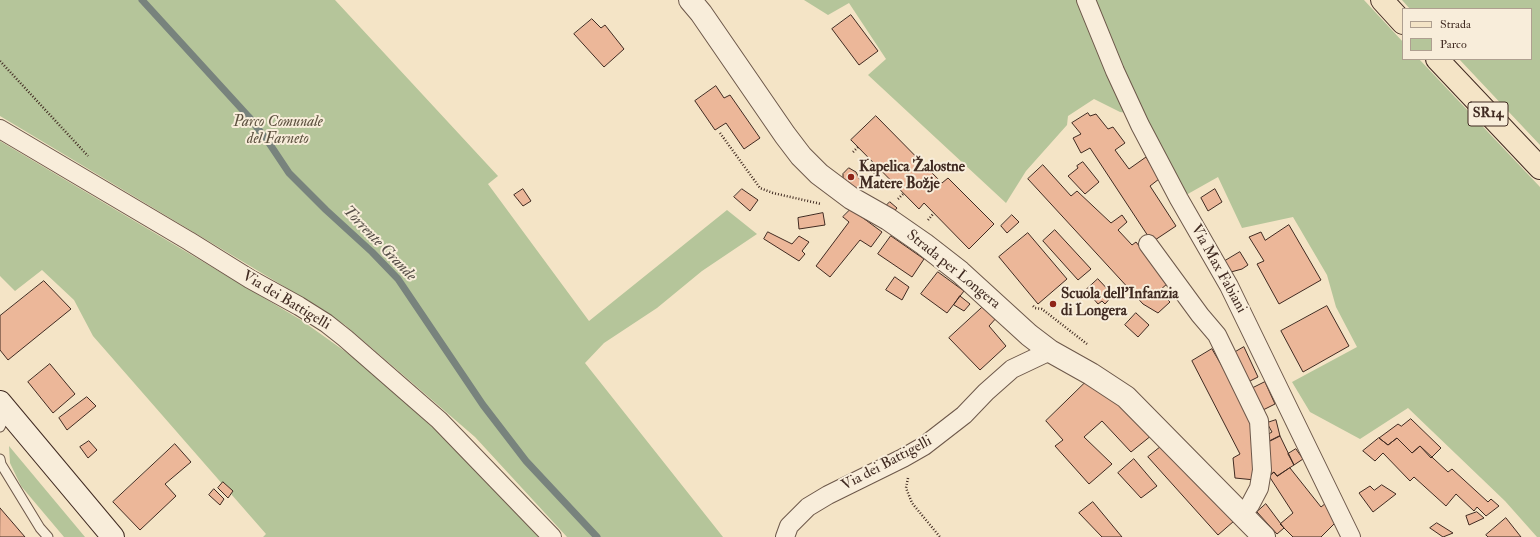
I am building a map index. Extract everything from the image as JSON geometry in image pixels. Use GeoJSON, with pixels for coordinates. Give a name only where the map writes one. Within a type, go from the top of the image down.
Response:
{"type":"FeatureCollection","features":[{"type":"Feature","properties":{"kind":"main road"},"geometry":{"type":"LineString","coordinates":[[1382,0],[1402,21]]}},
{"type":"Feature","properties":{"kind":"main road","name":"SR14"},"geometry":{"type":"LineString","coordinates":[[1438,60],[1540,168]]}},
{"type":"Feature","properties":{"kind":"street","name":"Strada per Longera"},"geometry":{"type":"LineString","coordinates":[[690,0],[701,12],[801,156],[819,174],[851,198],[888,219],[924,244],[960,272],[1029,335],[1050,351],[1091,374],[1126,397],[1264,537]]}},
{"type":"Feature","properties":{"kind":"street","name":"Via Max Fabiani"},"geometry":{"type":"LineString","coordinates":[[1086,0],[1114,71],[1140,125],[1179,199],[1229,286],[1351,537]]}},
{"type":"Feature","properties":{"kind":"street","name":"Via dei Battigelli"},"geometry":{"type":"LineString","coordinates":[[0,129],[326,323],[439,420],[552,537]]}},
{"type":"Feature","properties":{"kind":"street"},"geometry":{"type":"LineString","coordinates":[[1148,244],[1200,316],[1217,335],[1259,421],[1262,470],[1259,488],[1250,505],[1242,515]]}},
{"type":"Feature","properties":{"kind":"street","name":"Via dei Battigelli"},"geometry":{"type":"LineString","coordinates":[[785,537],[789,526],[808,508],[828,495],[924,446],[964,415],[986,392],[1012,369],[1050,351]]}},
{"type":"Feature","properties":{"kind":"street"},"geometry":{"type":"LineString","coordinates":[[4,415],[113,537]]}},
{"type":"Feature","properties":{"kind":"lane"},"geometry":{"type":"LineString","coordinates":[[0,459],[0,464],[40,528],[48,537]]}},
{"type":"Feature","properties":{"kind":"path"},"geometry":{"type":"LineString","coordinates":[[0,61],[92,160]]}},
{"type":"Feature","properties":{"kind":"path"},"geometry":{"type":"LineString","coordinates":[[720,133],[760,188],[773,193],[828,206],[839,205],[851,198]]}},
{"type":"Feature","properties":{"kind":"path"},"geometry":{"type":"LineString","coordinates":[[853,152],[858,147]]}},
{"type":"Feature","properties":{"kind":"path"},"geometry":{"type":"LineString","coordinates":[[874,174],[879,169]]}},
{"type":"Feature","properties":{"kind":"path"},"geometry":{"type":"LineString","coordinates":[[898,199],[904,193]]}},
{"type":"Feature","properties":{"kind":"path"},"geometry":{"type":"LineString","coordinates":[[928,220],[934,213]]}},
{"type":"Feature","properties":{"kind":"path"},"geometry":{"type":"LineString","coordinates":[[1030,304],[1035,308],[1042,309],[1092,348]]}},
{"type":"Feature","properties":{"kind":"path"},"geometry":{"type":"LineString","coordinates":[[908,476],[906,488],[912,503],[940,537]]}},
{"type":"Feature","properties":{"kind":"green space","name":"Parco Comunale del Farneto"},"geometry":{"type":"Polygon","coordinates":[[[0,0],[335,0],[498,176],[488,184],[589,321],[727,210],[757,234],[702,271],[657,308],[604,343],[585,363],[723,537],[567,537],[475,437],[345,325],[290,290],[0,116],[0,0]]]}},
{"type":"Feature","properties":{"kind":"green space"},"geometry":{"type":"Polygon","coordinates":[[[804,0],[1364,0],[1402,41],[1402,60],[1420,60],[1540,187],[1540,537],[1537,537],[1505,501],[1408,408],[1360,439],[1310,412],[1292,382],[1357,347],[1336,307],[1327,275],[1293,217],[1242,228],[1218,177],[1186,195],[1144,115],[1120,112],[1094,99],[1068,116],[1067,125],[1026,171],[1006,203],[868,75],[886,59],[849,3],[828,15],[804,0]]]}},
{"type":"Feature","properties":{"kind":"green space"},"geometry":{"type":"Polygon","coordinates":[[[1402,0],[1540,0],[1540,145],[1460,60],[1532,60],[1532,8],[1409,8],[1402,0]]]}},
{"type":"Feature","properties":{"kind":"green space"},"geometry":{"type":"Polygon","coordinates":[[[0,141],[301,320],[360,362],[451,444],[540,537],[263,537],[266,534],[93,336],[74,300],[42,270],[15,291],[0,276],[0,141]]]}},
{"type":"Feature","properties":{"kind":"green space"},"geometry":{"type":"Polygon","coordinates":[[[9,446],[85,537],[64,537],[21,486],[10,463],[9,446]]]}},
{"type":"Feature","properties":{"kind":"building"},"geometry":{"type":"Polygon","coordinates":[[[851,15],[878,51],[859,65],[832,29],[851,15]]]}},
{"type":"Feature","properties":{"kind":"building"},"geometry":{"type":"Polygon","coordinates":[[[592,19],[601,28],[605,25],[624,49],[604,67],[574,34],[592,19]]]}},
{"type":"Feature","properties":{"kind":"building"},"geometry":{"type":"Polygon","coordinates":[[[716,86],[724,98],[730,95],[760,138],[744,149],[726,123],[715,130],[695,101],[716,86]]]}},
{"type":"Feature","properties":{"kind":"building"},"geometry":{"type":"Polygon","coordinates":[[[1088,113],[1090,116],[1096,114],[1108,129],[1113,127],[1125,143],[1115,150],[1129,169],[1146,157],[1159,179],[1150,186],[1176,226],[1152,242],[1090,148],[1081,153],[1073,138],[1081,134],[1072,123],[1088,113]]]}},
{"type":"Feature","properties":{"kind":"building"},"geometry":{"type":"Polygon","coordinates":[[[876,116],[942,183],[948,178],[994,224],[969,249],[924,203],[919,209],[851,140],[876,116]]]}},
{"type":"Feature","properties":{"kind":"building"},"geometry":{"type":"Polygon","coordinates":[[[1083,162],[1099,182],[1085,194],[1068,176],[1083,162]]]}},
{"type":"Feature","properties":{"kind":"building"},"geometry":{"type":"Polygon","coordinates":[[[1043,165],[1071,196],[1077,191],[1111,223],[1122,215],[1127,222],[1118,230],[1132,245],[1136,242],[1168,283],[1159,291],[1170,302],[1158,313],[1143,304],[1028,179],[1043,165]]]}},
{"type":"Feature","properties":{"kind":"building","name":"Kapelica Žalostne Matere Božje"},"geometry":{"type":"Polygon","coordinates":[[[849,168],[856,172],[862,184],[853,191],[843,180],[843,174],[849,168]]]}},
{"type":"Feature","properties":{"kind":"building"},"geometry":{"type":"Polygon","coordinates":[[[523,189],[531,201],[523,206],[514,195],[523,189]]]}},
{"type":"Feature","properties":{"kind":"building"},"geometry":{"type":"Polygon","coordinates":[[[742,189],[758,200],[750,211],[734,197],[742,189]]]}},
{"type":"Feature","properties":{"kind":"building"},"geometry":{"type":"Polygon","coordinates":[[[1215,189],[1222,202],[1208,211],[1201,198],[1215,189]]]}},
{"type":"Feature","properties":{"kind":"building"},"geometry":{"type":"Polygon","coordinates":[[[890,202],[897,208],[892,214],[885,207],[890,202]]]}},
{"type":"Feature","properties":{"kind":"building"},"geometry":{"type":"Polygon","coordinates":[[[851,209],[882,232],[871,247],[860,240],[830,277],[816,266],[849,222],[843,217],[851,209]]]}},
{"type":"Feature","properties":{"kind":"building"},"geometry":{"type":"Polygon","coordinates":[[[823,213],[825,225],[799,229],[798,218],[823,213]]]}},
{"type":"Feature","properties":{"kind":"building"},"geometry":{"type":"Polygon","coordinates":[[[1012,215],[1019,222],[1007,233],[1001,226],[1012,215]]]}},
{"type":"Feature","properties":{"kind":"building"},"geometry":{"type":"Polygon","coordinates":[[[1289,225],[1321,280],[1279,304],[1257,264],[1264,261],[1249,237],[1261,232],[1265,240],[1289,225]]]}},
{"type":"Feature","properties":{"kind":"building"},"geometry":{"type":"Polygon","coordinates":[[[1055,230],[1091,269],[1078,280],[1043,241],[1055,230]]]}},
{"type":"Feature","properties":{"kind":"building"},"geometry":{"type":"Polygon","coordinates":[[[768,232],[792,244],[799,236],[809,242],[802,251],[805,254],[799,261],[764,239],[768,232]]]}},
{"type":"Feature","properties":{"kind":"building"},"geometry":{"type":"Polygon","coordinates":[[[1028,233],[1067,279],[1038,304],[999,257],[1028,233]]]}},
{"type":"Feature","properties":{"kind":"building"},"geometry":{"type":"Polygon","coordinates":[[[891,236],[924,259],[912,277],[878,254],[891,236]]]}},
{"type":"Feature","properties":{"kind":"building"},"geometry":{"type":"Polygon","coordinates":[[[1240,252],[1248,265],[1242,269],[1231,272],[1225,261],[1240,252]]]}},
{"type":"Feature","properties":{"kind":"building"},"geometry":{"type":"Polygon","coordinates":[[[938,272],[964,291],[947,313],[921,294],[938,272]]]}},
{"type":"Feature","properties":{"kind":"building"},"geometry":{"type":"Polygon","coordinates":[[[895,277],[909,287],[902,300],[886,290],[895,277]]]}},
{"type":"Feature","properties":{"kind":"building"},"geometry":{"type":"Polygon","coordinates":[[[1098,279],[1113,295],[1105,304],[1102,301],[1098,304],[1086,290],[1098,279]]]}},
{"type":"Feature","properties":{"kind":"building"},"geometry":{"type":"Polygon","coordinates":[[[44,281],[71,309],[8,360],[0,350],[0,316],[44,281]]]}},
{"type":"Feature","properties":{"kind":"building"},"geometry":{"type":"Polygon","coordinates":[[[960,296],[970,304],[964,311],[954,305],[960,296]]]}},
{"type":"Feature","properties":{"kind":"building"},"geometry":{"type":"Polygon","coordinates":[[[986,304],[998,316],[989,326],[1006,346],[980,370],[949,338],[986,304]]]}},
{"type":"Feature","properties":{"kind":"building"},"geometry":{"type":"Polygon","coordinates":[[[1327,306],[1349,346],[1303,372],[1281,331],[1327,306]]]}},
{"type":"Feature","properties":{"kind":"building"},"geometry":{"type":"Polygon","coordinates":[[[1136,313],[1149,325],[1138,337],[1125,325],[1136,313]]]}},
{"type":"Feature","properties":{"kind":"building"},"geometry":{"type":"Polygon","coordinates":[[[1244,347],[1258,377],[1246,383],[1232,354],[1244,347]]]}},
{"type":"Feature","properties":{"kind":"building"},"geometry":{"type":"Polygon","coordinates":[[[1212,349],[1253,424],[1255,480],[1235,478],[1233,458],[1240,454],[1192,361],[1212,349]]]}},
{"type":"Feature","properties":{"kind":"building"},"geometry":{"type":"Polygon","coordinates":[[[50,364],[75,394],[53,413],[28,382],[50,364]]]}},
{"type":"Feature","properties":{"kind":"building"},"geometry":{"type":"Polygon","coordinates":[[[1087,381],[1129,409],[1152,435],[1131,452],[1102,421],[1084,437],[1112,464],[1089,484],[1055,446],[1063,440],[1046,421],[1087,381]]]}},
{"type":"Feature","properties":{"kind":"building"},"geometry":{"type":"Polygon","coordinates":[[[1265,382],[1275,404],[1261,411],[1251,389],[1265,382]]]}},
{"type":"Feature","properties":{"kind":"building"},"geometry":{"type":"Polygon","coordinates":[[[87,397],[96,406],[67,430],[59,418],[87,397]]]}},
{"type":"Feature","properties":{"kind":"building"},"geometry":{"type":"Polygon","coordinates":[[[1411,419],[1441,448],[1431,458],[1420,446],[1412,453],[1397,438],[1388,445],[1379,438],[1398,424],[1401,426],[1411,419]]]}},
{"type":"Feature","properties":{"kind":"building"},"geometry":{"type":"Polygon","coordinates":[[[1276,420],[1280,436],[1266,443],[1265,436],[1272,432],[1267,423],[1276,420]]]}},
{"type":"Feature","properties":{"kind":"building"},"geometry":{"type":"Polygon","coordinates":[[[1280,436],[1294,465],[1277,476],[1274,472],[1269,476],[1266,443],[1280,436]]]}},
{"type":"Feature","properties":{"kind":"building"},"geometry":{"type":"Polygon","coordinates":[[[1379,438],[1388,445],[1397,438],[1412,453],[1420,446],[1448,472],[1452,469],[1488,502],[1491,499],[1499,506],[1486,516],[1477,507],[1474,511],[1456,494],[1446,506],[1414,477],[1410,481],[1383,453],[1375,461],[1363,451],[1379,438]]]}},
{"type":"Feature","properties":{"kind":"building"},"geometry":{"type":"Polygon","coordinates":[[[89,441],[97,450],[88,458],[80,447],[89,441]]]}},
{"type":"Feature","properties":{"kind":"building"},"geometry":{"type":"Polygon","coordinates":[[[175,444],[191,462],[165,484],[176,496],[140,530],[113,502],[175,444]]]}},
{"type":"Feature","properties":{"kind":"building"},"geometry":{"type":"Polygon","coordinates":[[[1163,445],[1234,521],[1218,535],[1148,457],[1163,445]]]}},
{"type":"Feature","properties":{"kind":"building"},"geometry":{"type":"Polygon","coordinates":[[[1296,449],[1303,459],[1294,465],[1288,454],[1296,449]]]}},
{"type":"Feature","properties":{"kind":"building"},"geometry":{"type":"Polygon","coordinates":[[[1134,459],[1157,486],[1141,498],[1118,473],[1134,459]]]}},
{"type":"Feature","properties":{"kind":"building"},"geometry":{"type":"Polygon","coordinates":[[[1290,468],[1321,507],[1326,503],[1335,523],[1321,537],[1293,537],[1280,524],[1293,513],[1269,476],[1274,472],[1277,476],[1290,468]]]}},
{"type":"Feature","properties":{"kind":"building"},"geometry":{"type":"Polygon","coordinates":[[[223,482],[233,491],[228,498],[218,488],[223,482]]]}},
{"type":"Feature","properties":{"kind":"building"},"geometry":{"type":"Polygon","coordinates":[[[1382,485],[1396,494],[1373,512],[1359,493],[1370,486],[1374,490],[1382,485]]]}},
{"type":"Feature","properties":{"kind":"building"},"geometry":{"type":"Polygon","coordinates":[[[214,489],[224,499],[220,505],[209,495],[214,489]]]}},
{"type":"Feature","properties":{"kind":"building"},"geometry":{"type":"Polygon","coordinates":[[[1093,502],[1122,537],[1102,537],[1079,513],[1093,502]]]}},
{"type":"Feature","properties":{"kind":"building"},"geometry":{"type":"Polygon","coordinates":[[[1266,504],[1284,528],[1277,534],[1257,512],[1266,504]]]}},
{"type":"Feature","properties":{"kind":"building"},"geometry":{"type":"Polygon","coordinates":[[[0,508],[25,537],[0,537],[0,508]]]}},
{"type":"Feature","properties":{"kind":"building"},"geometry":{"type":"Polygon","coordinates":[[[1477,512],[1484,518],[1469,525],[1466,516],[1477,512]]]}},
{"type":"Feature","properties":{"kind":"building"},"geometry":{"type":"Polygon","coordinates":[[[1506,518],[1521,537],[1488,537],[1486,535],[1506,518]]]}},
{"type":"Feature","properties":{"kind":"building"},"geometry":{"type":"Polygon","coordinates":[[[1437,523],[1453,533],[1443,537],[1430,528],[1437,523]]]}},
{"type":"Feature","properties":{"kind":"waterway","name":"Torrente Grande"},"geometry":{"type":"LineString","coordinates":[[142,0],[249,117],[289,173],[326,210],[372,252],[398,279],[483,405],[526,461],[597,537]]}},
{"type":"Feature","properties":{"kind":"place","name":"Kapelica Žalostne Matere Božje"},"geometry":{"type":"Point","coordinates":[851,177]}},
{"type":"Feature","properties":{"kind":"place","name":"Scuola dell'Infanzia di Longera"},"geometry":{"type":"Point","coordinates":[1053,304]}}]}
